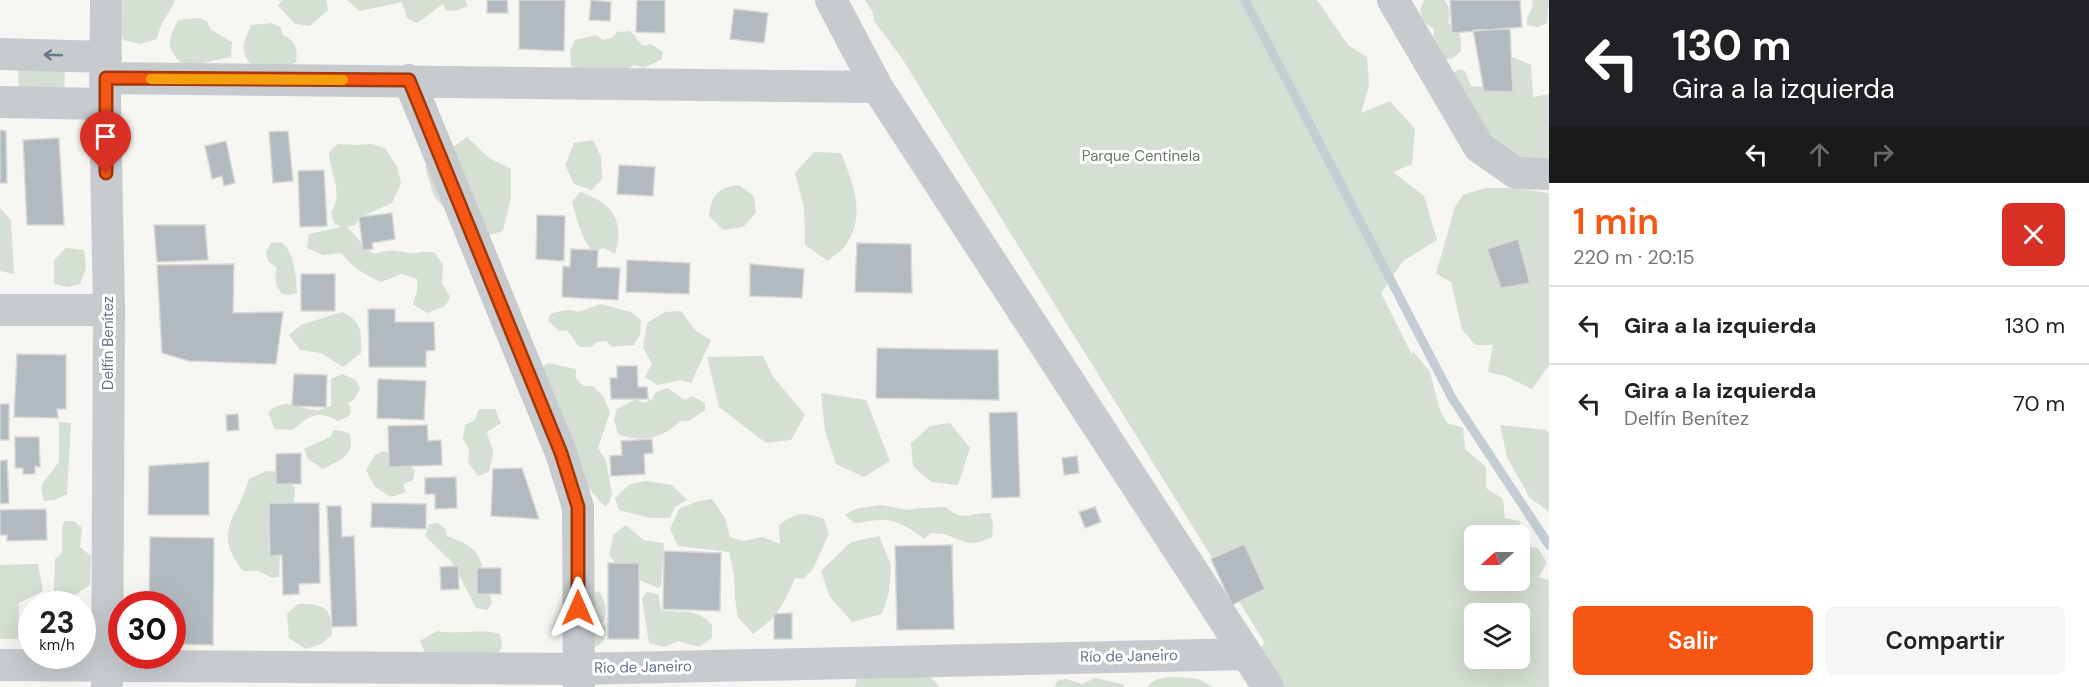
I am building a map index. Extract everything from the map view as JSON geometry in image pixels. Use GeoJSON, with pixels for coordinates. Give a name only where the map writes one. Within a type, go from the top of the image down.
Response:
{"type":"FeatureCollection","features":[{"type":"Feature","properties":{"kind":"street","name":"Delfín Benítez"},"geometry":{"type":"LineString","coordinates":[[106,0],[109,310],[107,676]]}},
{"type":"Feature","properties":{"kind":"street"},"geometry":{"type":"LineString","coordinates":[[831,0],[876,87],[1268,687]]}},
{"type":"Feature","properties":{"kind":"street"},"geometry":{"type":"LineString","coordinates":[[1393,0],[1479,147],[1516,173],[1549,174]]}},
{"type":"Feature","properties":{"kind":"street"},"geometry":{"type":"LineString","coordinates":[[0,54],[106,80]]}},
{"type":"Feature","properties":{"kind":"street"},"geometry":{"type":"LineString","coordinates":[[0,102],[106,80],[409,80],[876,87]]}},
{"type":"Feature","properties":{"kind":"street"},"geometry":{"type":"LineString","coordinates":[[409,80],[561,453],[578,507],[579,678]]}},
{"type":"Feature","properties":{"kind":"street"},"geometry":{"type":"LineString","coordinates":[[0,310],[109,310]]}},
{"type":"Feature","properties":{"kind":"street","name":"Río de Janeiro"},"geometry":{"type":"LineString","coordinates":[[0,665],[107,676],[579,678],[1246,654]]}},
{"type":"Feature","properties":{"kind":"green space"},"geometry":{"type":"Polygon","coordinates":[[[113,0],[175,0],[160,28],[157,39],[140,44],[124,40],[114,20],[113,0]]]}},
{"type":"Feature","properties":{"kind":"green space"},"geometry":{"type":"Polygon","coordinates":[[[282,0],[326,0],[328,10],[310,26],[295,24],[278,6],[282,0]]]}},
{"type":"Feature","properties":{"kind":"green space"},"geometry":{"type":"Polygon","coordinates":[[[347,0],[465,0],[468,6],[459,10],[447,11],[443,4],[417,23],[407,18],[402,2],[360,11],[347,0]]]}},
{"type":"Feature","properties":{"kind":"green space","name":"Parque Centinela"},"geometry":{"type":"Polygon","coordinates":[[[865,0],[1317,0],[1348,45],[1367,57],[1369,86],[1361,113],[1390,101],[1415,129],[1412,164],[1393,172],[1424,196],[1437,240],[1403,261],[1381,293],[1412,355],[1413,351],[1430,372],[1440,410],[1447,423],[1463,428],[1465,449],[1486,467],[1486,488],[1503,499],[1505,518],[1520,521],[1520,525],[1464,525],[1464,591],[1530,591],[1530,547],[1538,548],[1547,563],[1539,576],[1549,580],[1549,687],[1268,687],[1255,653],[1265,643],[901,57],[874,21],[873,13],[865,0]]]}},
{"type":"Feature","properties":{"kind":"green space"},"geometry":{"type":"Polygon","coordinates":[[[1424,0],[1444,0],[1448,5],[1450,14],[1448,23],[1458,31],[1461,42],[1461,51],[1452,59],[1443,59],[1432,48],[1434,29],[1423,22],[1420,10],[1424,0]]]}},
{"type":"Feature","properties":{"kind":"green space"},"geometry":{"type":"Polygon","coordinates":[[[1532,0],[1549,0],[1547,23],[1538,27],[1527,25],[1527,18],[1533,6],[1532,0]]]}},
{"type":"Feature","properties":{"kind":"green space"},"geometry":{"type":"Polygon","coordinates":[[[199,18],[207,21],[210,29],[232,42],[231,57],[194,65],[182,64],[177,58],[171,48],[170,38],[178,20],[199,18]]]}},
{"type":"Feature","properties":{"kind":"green space"},"geometry":{"type":"Polygon","coordinates":[[[272,23],[280,27],[283,35],[293,43],[297,53],[296,62],[285,68],[255,69],[244,53],[244,43],[251,25],[272,23]]]}},
{"type":"Feature","properties":{"kind":"green space"},"geometry":{"type":"Polygon","coordinates":[[[630,31],[643,46],[651,44],[663,52],[662,59],[644,68],[634,65],[625,71],[583,73],[571,66],[570,51],[575,40],[596,35],[603,40],[612,38],[617,32],[630,31]]]}},
{"type":"Feature","properties":{"kind":"green space"},"geometry":{"type":"Polygon","coordinates":[[[1513,57],[1531,65],[1533,97],[1549,94],[1549,161],[1495,160],[1496,139],[1481,132],[1448,76],[1459,69],[1465,71],[1471,86],[1505,89],[1508,59],[1513,57]]]}},
{"type":"Feature","properties":{"kind":"green space"},"geometry":{"type":"Polygon","coordinates":[[[18,67],[65,70],[64,94],[19,93],[18,67]]]}},
{"type":"Feature","properties":{"kind":"green space"},"geometry":{"type":"Polygon","coordinates":[[[467,137],[489,158],[511,169],[511,197],[503,231],[486,236],[457,223],[434,196],[425,167],[467,137]]]}},
{"type":"Feature","properties":{"kind":"green space"},"geometry":{"type":"Polygon","coordinates":[[[593,140],[601,157],[602,179],[592,190],[574,184],[565,165],[574,143],[593,140]]]}},
{"type":"Feature","properties":{"kind":"green space"},"geometry":{"type":"Polygon","coordinates":[[[338,144],[372,144],[385,148],[397,167],[401,183],[392,203],[363,216],[355,225],[347,227],[374,254],[385,251],[435,253],[443,265],[442,283],[450,297],[445,306],[427,313],[413,304],[417,291],[417,279],[402,274],[381,282],[359,270],[341,253],[323,255],[307,248],[309,234],[341,227],[334,223],[331,213],[335,205],[336,190],[329,152],[338,144]]]}},
{"type":"Feature","properties":{"kind":"green space"},"geometry":{"type":"Polygon","coordinates":[[[814,152],[841,153],[856,200],[857,211],[852,235],[843,248],[828,261],[805,245],[804,207],[795,173],[814,152]]]}},
{"type":"Feature","properties":{"kind":"green space"},"geometry":{"type":"Polygon","coordinates":[[[739,185],[754,196],[756,213],[743,227],[723,230],[709,216],[712,202],[721,190],[739,185]]]}},
{"type":"Feature","properties":{"kind":"green space"},"geometry":{"type":"Polygon","coordinates":[[[1486,188],[1510,188],[1549,193],[1549,365],[1532,389],[1505,376],[1488,372],[1493,345],[1475,345],[1462,329],[1451,282],[1436,274],[1455,207],[1463,195],[1486,188]]]}},
{"type":"Feature","properties":{"kind":"green space"},"geometry":{"type":"Polygon","coordinates":[[[580,192],[600,201],[613,214],[619,232],[615,254],[604,248],[592,251],[585,240],[572,202],[580,192]]]}},
{"type":"Feature","properties":{"kind":"green space"},"geometry":{"type":"Polygon","coordinates":[[[0,208],[11,220],[14,274],[0,271],[0,208]]]}},
{"type":"Feature","properties":{"kind":"green space"},"geometry":{"type":"Polygon","coordinates":[[[281,242],[286,246],[292,258],[295,272],[297,293],[290,295],[282,294],[278,287],[275,278],[277,268],[268,261],[266,252],[271,243],[281,242]]]}},
{"type":"Feature","properties":{"kind":"green space"},"geometry":{"type":"Polygon","coordinates":[[[66,248],[84,250],[86,268],[80,284],[67,287],[54,284],[54,260],[66,248]]]}},
{"type":"Feature","properties":{"kind":"green space"},"geometry":{"type":"Polygon","coordinates":[[[601,304],[631,312],[641,320],[640,335],[634,345],[612,347],[606,341],[597,342],[591,347],[579,347],[567,330],[559,331],[548,321],[550,314],[568,310],[578,312],[601,304]]]}},
{"type":"Feature","properties":{"kind":"green space"},"geometry":{"type":"Polygon","coordinates":[[[681,311],[697,332],[711,340],[691,383],[680,380],[657,385],[645,377],[652,364],[643,347],[647,323],[665,312],[681,311]]]}},
{"type":"Feature","properties":{"kind":"green space"},"geometry":{"type":"Polygon","coordinates":[[[342,312],[357,324],[361,339],[361,353],[343,367],[321,353],[300,350],[289,335],[301,325],[342,312]]]}},
{"type":"Feature","properties":{"kind":"green space"},"geometry":{"type":"Polygon","coordinates":[[[763,356],[774,378],[805,415],[791,440],[766,443],[719,407],[707,357],[763,356]]]}},
{"type":"Feature","properties":{"kind":"green space"},"geometry":{"type":"Polygon","coordinates":[[[548,363],[576,369],[576,378],[583,386],[593,386],[603,396],[610,412],[598,448],[606,461],[612,494],[609,503],[605,506],[578,477],[536,371],[548,363]]]}},
{"type":"Feature","properties":{"kind":"green space"},"geometry":{"type":"Polygon","coordinates":[[[342,374],[356,380],[360,389],[354,400],[348,403],[351,411],[349,416],[338,421],[319,415],[309,418],[293,430],[275,429],[268,412],[275,407],[287,404],[320,410],[331,406],[331,379],[342,374]]]}},
{"type":"Feature","properties":{"kind":"green space"},"geometry":{"type":"Polygon","coordinates":[[[668,388],[685,400],[692,396],[705,403],[705,410],[689,421],[680,421],[666,432],[651,438],[643,439],[618,434],[614,420],[617,409],[636,399],[644,403],[652,399],[656,392],[668,388]]]}},
{"type":"Feature","properties":{"kind":"green space"},"geometry":{"type":"Polygon","coordinates":[[[821,393],[866,400],[890,461],[864,477],[836,464],[825,431],[821,393]]]}},
{"type":"Feature","properties":{"kind":"green space"},"geometry":{"type":"Polygon","coordinates":[[[479,409],[495,409],[501,423],[487,432],[493,452],[492,459],[489,472],[478,476],[468,462],[469,449],[463,439],[465,425],[475,420],[479,409]]]}},
{"type":"Feature","properties":{"kind":"green space"},"geometry":{"type":"Polygon","coordinates":[[[59,422],[71,423],[67,494],[55,500],[44,501],[41,488],[59,462],[59,422]]]}},
{"type":"Feature","properties":{"kind":"green space"},"geometry":{"type":"Polygon","coordinates":[[[950,423],[970,448],[958,485],[931,482],[913,466],[911,443],[930,426],[950,423]]]}},
{"type":"Feature","properties":{"kind":"green space"},"geometry":{"type":"Polygon","coordinates":[[[1500,425],[1546,430],[1549,433],[1549,512],[1530,498],[1507,457],[1500,425]]]}},
{"type":"Feature","properties":{"kind":"green space"},"geometry":{"type":"Polygon","coordinates":[[[334,430],[350,434],[350,448],[340,460],[323,469],[308,459],[304,449],[330,437],[334,430]]]}},
{"type":"Feature","properties":{"kind":"green space"},"geometry":{"type":"Polygon","coordinates":[[[384,451],[415,470],[413,480],[403,484],[406,492],[391,497],[375,487],[366,470],[375,455],[384,451]]]}},
{"type":"Feature","properties":{"kind":"green space"},"geometry":{"type":"Polygon","coordinates":[[[266,471],[280,472],[295,488],[293,512],[282,531],[268,548],[280,556],[279,577],[273,578],[258,571],[243,571],[229,545],[228,535],[249,479],[266,471]]]}},
{"type":"Feature","properties":{"kind":"green space"},"geometry":{"type":"Polygon","coordinates":[[[645,481],[672,485],[687,500],[675,507],[670,518],[650,518],[619,510],[615,498],[629,485],[645,481]]]}},
{"type":"Feature","properties":{"kind":"green space"},"geometry":{"type":"Polygon","coordinates":[[[712,499],[725,518],[730,537],[742,541],[763,537],[780,544],[779,525],[800,514],[824,519],[829,534],[813,569],[803,579],[795,578],[779,610],[753,634],[738,617],[729,552],[678,546],[670,529],[679,509],[698,501],[712,499]]]}},
{"type":"Feature","properties":{"kind":"green space"},"geometry":{"type":"Polygon","coordinates":[[[881,505],[908,510],[946,507],[951,512],[966,516],[990,513],[993,524],[992,537],[980,542],[968,543],[944,534],[931,533],[924,539],[897,522],[876,520],[854,523],[845,515],[855,509],[881,505]]]}},
{"type":"Feature","properties":{"kind":"green space"},"geometry":{"type":"Polygon","coordinates":[[[65,521],[74,521],[82,528],[80,547],[91,556],[90,585],[81,591],[54,591],[55,559],[62,553],[62,527],[65,521]]]}},
{"type":"Feature","properties":{"kind":"green space"},"geometry":{"type":"Polygon","coordinates":[[[438,523],[445,529],[447,536],[466,544],[481,561],[482,589],[490,596],[492,603],[487,610],[476,608],[452,562],[425,536],[429,524],[438,523]]]}},
{"type":"Feature","properties":{"kind":"green space"},"geometry":{"type":"Polygon","coordinates":[[[626,525],[643,540],[664,543],[661,586],[658,588],[625,574],[609,555],[614,534],[626,525]]]}},
{"type":"Feature","properties":{"kind":"green space"},"geometry":{"type":"Polygon","coordinates":[[[879,536],[891,565],[889,592],[882,614],[852,622],[830,597],[821,571],[851,542],[879,536]]]}},
{"type":"Feature","properties":{"kind":"green space"},"geometry":{"type":"Polygon","coordinates":[[[38,564],[43,591],[18,591],[18,639],[0,639],[0,565],[38,564]]]}},
{"type":"Feature","properties":{"kind":"green space"},"geometry":{"type":"Polygon","coordinates":[[[599,591],[606,608],[602,624],[606,627],[606,631],[602,642],[593,648],[592,594],[599,591]]]}},
{"type":"Feature","properties":{"kind":"green space"},"geometry":{"type":"Polygon","coordinates":[[[647,592],[658,594],[661,610],[695,613],[706,619],[712,625],[712,638],[699,647],[679,641],[664,647],[649,643],[642,598],[647,592]]]}},
{"type":"Feature","properties":{"kind":"green space"},"geometry":{"type":"Polygon","coordinates":[[[298,604],[321,606],[328,613],[332,635],[321,644],[306,649],[289,638],[287,614],[298,604]]]}},
{"type":"Feature","properties":{"kind":"green space"},"geometry":{"type":"Polygon","coordinates":[[[437,631],[492,632],[500,634],[502,646],[497,656],[428,660],[420,641],[437,631]]]}},
{"type":"Feature","properties":{"kind":"green space"},"geometry":{"type":"Polygon","coordinates":[[[859,672],[928,673],[939,687],[855,687],[859,672]]]}},
{"type":"Feature","properties":{"kind":"green space"},"geometry":{"type":"Polygon","coordinates":[[[1179,677],[1198,679],[1213,687],[1147,687],[1157,679],[1179,677]]]}},
{"type":"Feature","properties":{"kind":"green space"},"geometry":{"type":"Polygon","coordinates":[[[1095,678],[1123,684],[1124,687],[1055,687],[1057,681],[1066,679],[1082,684],[1095,678]]]}},
{"type":"Feature","properties":{"kind":"building"},"geometry":{"type":"Polygon","coordinates":[[[487,0],[507,0],[508,13],[487,13],[487,0]]]}},
{"type":"Feature","properties":{"kind":"building"},"geometry":{"type":"Polygon","coordinates":[[[519,0],[565,0],[564,51],[519,49],[519,0]]]}},
{"type":"Feature","properties":{"kind":"building"},"geometry":{"type":"Polygon","coordinates":[[[591,0],[611,2],[610,21],[589,20],[591,0]]]}},
{"type":"Feature","properties":{"kind":"building"},"geometry":{"type":"Polygon","coordinates":[[[637,0],[665,0],[665,33],[636,32],[637,0]]]}},
{"type":"Feature","properties":{"kind":"building"},"geometry":{"type":"Polygon","coordinates":[[[1450,0],[1520,0],[1522,27],[1452,33],[1450,0]]]}},
{"type":"Feature","properties":{"kind":"building"},"geometry":{"type":"Polygon","coordinates":[[[734,9],[768,13],[764,43],[730,39],[734,9]]]}},
{"type":"Feature","properties":{"kind":"building"},"geometry":{"type":"Polygon","coordinates":[[[1510,29],[1513,92],[1484,91],[1473,30],[1510,29]]]}},
{"type":"Feature","properties":{"kind":"building"},"geometry":{"type":"Polygon","coordinates":[[[0,130],[6,131],[7,183],[0,183],[0,130]]]}},
{"type":"Feature","properties":{"kind":"building"},"geometry":{"type":"Polygon","coordinates":[[[288,131],[293,181],[273,183],[269,132],[288,131]]]}},
{"type":"Feature","properties":{"kind":"building"},"geometry":{"type":"Polygon","coordinates":[[[59,138],[64,225],[27,225],[23,140],[59,138]]]}},
{"type":"Feature","properties":{"kind":"building"},"geometry":{"type":"Polygon","coordinates":[[[226,141],[235,183],[224,186],[222,176],[212,179],[205,146],[226,141]]]}},
{"type":"Feature","properties":{"kind":"building"},"geometry":{"type":"Polygon","coordinates":[[[619,165],[655,167],[653,196],[617,194],[619,165]]]}},
{"type":"Feature","properties":{"kind":"building"},"geometry":{"type":"Polygon","coordinates":[[[324,170],[327,226],[300,227],[298,171],[324,170]]]}},
{"type":"Feature","properties":{"kind":"building"},"geometry":{"type":"Polygon","coordinates":[[[392,213],[395,239],[372,243],[373,249],[363,250],[359,217],[392,213]]]}},
{"type":"Feature","properties":{"kind":"building"},"geometry":{"type":"Polygon","coordinates":[[[537,215],[565,216],[564,261],[536,259],[537,215]]]}},
{"type":"Feature","properties":{"kind":"building"},"geometry":{"type":"Polygon","coordinates":[[[154,225],[205,225],[208,260],[157,262],[154,225]]]}},
{"type":"Feature","properties":{"kind":"building"},"geometry":{"type":"Polygon","coordinates":[[[1518,239],[1530,283],[1501,288],[1487,249],[1518,239]]]}},
{"type":"Feature","properties":{"kind":"building"},"geometry":{"type":"Polygon","coordinates":[[[857,243],[911,244],[912,293],[855,292],[857,243]]]}},
{"type":"Feature","properties":{"kind":"building"},"geometry":{"type":"Polygon","coordinates":[[[571,249],[598,250],[597,267],[620,268],[618,300],[562,297],[563,266],[570,267],[571,249]]]}},
{"type":"Feature","properties":{"kind":"building"},"geometry":{"type":"Polygon","coordinates":[[[627,260],[690,263],[689,294],[626,292],[627,260]]]}},
{"type":"Feature","properties":{"kind":"building"},"geometry":{"type":"Polygon","coordinates":[[[234,264],[233,313],[283,312],[276,364],[189,361],[162,353],[157,265],[234,264]]]}},
{"type":"Feature","properties":{"kind":"building"},"geometry":{"type":"Polygon","coordinates":[[[750,264],[804,269],[802,298],[750,296],[750,264]]]}},
{"type":"Feature","properties":{"kind":"building"},"geometry":{"type":"Polygon","coordinates":[[[301,274],[335,274],[335,311],[301,311],[301,274]]]}},
{"type":"Feature","properties":{"kind":"building"},"geometry":{"type":"Polygon","coordinates":[[[368,309],[395,309],[395,322],[434,322],[435,350],[426,351],[426,367],[369,367],[368,309]]]}},
{"type":"Feature","properties":{"kind":"building"},"geometry":{"type":"Polygon","coordinates":[[[877,348],[998,350],[999,400],[876,398],[877,348]]]}},
{"type":"Feature","properties":{"kind":"building"},"geometry":{"type":"Polygon","coordinates":[[[17,354],[66,355],[66,409],[57,409],[58,418],[14,417],[17,354]]]}},
{"type":"Feature","properties":{"kind":"building"},"geometry":{"type":"Polygon","coordinates":[[[617,366],[637,366],[638,387],[647,387],[648,399],[611,399],[610,378],[617,378],[617,366]]]}},
{"type":"Feature","properties":{"kind":"building"},"geometry":{"type":"Polygon","coordinates":[[[294,374],[327,375],[326,407],[292,406],[294,374]]]}},
{"type":"Feature","properties":{"kind":"building"},"geometry":{"type":"Polygon","coordinates":[[[378,379],[426,381],[424,420],[377,418],[378,379]]]}},
{"type":"Feature","properties":{"kind":"building"},"geometry":{"type":"Polygon","coordinates":[[[0,404],[9,404],[9,440],[0,440],[0,404]]]}},
{"type":"Feature","properties":{"kind":"building"},"geometry":{"type":"Polygon","coordinates":[[[1017,412],[1020,497],[992,498],[989,413],[1017,412]]]}},
{"type":"Feature","properties":{"kind":"building"},"geometry":{"type":"Polygon","coordinates":[[[238,414],[239,430],[227,431],[226,415],[238,414]]]}},
{"type":"Feature","properties":{"kind":"building"},"geometry":{"type":"Polygon","coordinates":[[[427,425],[428,441],[441,440],[442,465],[389,467],[388,426],[427,425]]]}},
{"type":"Feature","properties":{"kind":"building"},"geometry":{"type":"Polygon","coordinates":[[[15,437],[39,437],[40,467],[35,466],[35,474],[23,474],[23,468],[15,468],[15,437]]]}},
{"type":"Feature","properties":{"kind":"building"},"geometry":{"type":"Polygon","coordinates":[[[652,439],[653,453],[644,454],[645,474],[611,476],[610,456],[622,455],[621,441],[652,439]]]}},
{"type":"Feature","properties":{"kind":"building"},"geometry":{"type":"Polygon","coordinates":[[[301,453],[301,484],[276,484],[276,454],[301,453]]]}},
{"type":"Feature","properties":{"kind":"building"},"geometry":{"type":"Polygon","coordinates":[[[1077,456],[1079,473],[1064,475],[1062,458],[1077,456]]]}},
{"type":"Feature","properties":{"kind":"building"},"geometry":{"type":"Polygon","coordinates":[[[7,460],[9,503],[0,504],[0,461],[7,460]]]}},
{"type":"Feature","properties":{"kind":"building"},"geometry":{"type":"Polygon","coordinates":[[[209,462],[209,515],[148,515],[149,466],[209,462]]]}},
{"type":"Feature","properties":{"kind":"building"},"geometry":{"type":"Polygon","coordinates":[[[522,468],[539,519],[491,516],[493,469],[522,468]]]}},
{"type":"Feature","properties":{"kind":"building"},"geometry":{"type":"Polygon","coordinates":[[[456,477],[457,508],[435,509],[435,494],[425,494],[425,478],[456,477]]]}},
{"type":"Feature","properties":{"kind":"building"},"geometry":{"type":"Polygon","coordinates":[[[269,503],[319,503],[320,583],[299,584],[299,594],[283,595],[282,555],[270,556],[269,503]]]}},
{"type":"Feature","properties":{"kind":"building"},"geometry":{"type":"Polygon","coordinates":[[[372,503],[426,504],[426,529],[371,527],[372,503]]]}},
{"type":"Feature","properties":{"kind":"building"},"geometry":{"type":"Polygon","coordinates":[[[327,506],[341,506],[342,537],[354,536],[357,626],[332,627],[327,506]]]}},
{"type":"Feature","properties":{"kind":"building"},"geometry":{"type":"Polygon","coordinates":[[[1095,507],[1101,522],[1085,528],[1079,512],[1095,507]]]}},
{"type":"Feature","properties":{"kind":"building"},"geometry":{"type":"Polygon","coordinates":[[[46,509],[47,540],[7,541],[7,535],[0,535],[0,510],[46,509]]]}},
{"type":"Feature","properties":{"kind":"building"},"geometry":{"type":"Polygon","coordinates":[[[150,537],[214,538],[213,645],[186,644],[186,591],[149,591],[150,537]]]}},
{"type":"Feature","properties":{"kind":"building"},"geometry":{"type":"Polygon","coordinates":[[[1244,544],[1265,589],[1232,605],[1211,559],[1244,544]]]}},
{"type":"Feature","properties":{"kind":"building"},"geometry":{"type":"Polygon","coordinates":[[[952,545],[954,629],[897,630],[895,546],[952,545]]]}},
{"type":"Feature","properties":{"kind":"building"},"geometry":{"type":"Polygon","coordinates":[[[664,551],[721,553],[720,611],[663,609],[664,551]]]}},
{"type":"Feature","properties":{"kind":"building"},"geometry":{"type":"Polygon","coordinates":[[[608,563],[639,563],[639,639],[608,639],[608,563]]]}},
{"type":"Feature","properties":{"kind":"building"},"geometry":{"type":"Polygon","coordinates":[[[458,566],[459,589],[441,590],[440,567],[458,566]]]}},
{"type":"Feature","properties":{"kind":"building"},"geometry":{"type":"Polygon","coordinates":[[[477,568],[501,568],[501,594],[477,594],[477,568]]]}},
{"type":"Feature","properties":{"kind":"building"},"geometry":{"type":"Polygon","coordinates":[[[792,613],[792,639],[774,639],[774,614],[792,613]]]}},
{"type":"Feature","properties":{"kind":"waterway"},"geometry":{"type":"LineString","coordinates":[[1245,0],[1452,398],[1549,545]]}},
{"type":"Feature","properties":{"kind":"slow traffic"},"geometry":{"type":"LineString","coordinates":[[151,79],[343,80]]}},
{"type":"Feature","properties":{"kind":"route"},"geometry":{"type":"LineString","coordinates":[[106,173],[106,78],[409,80],[561,453],[578,507],[578,608]]}}]}
